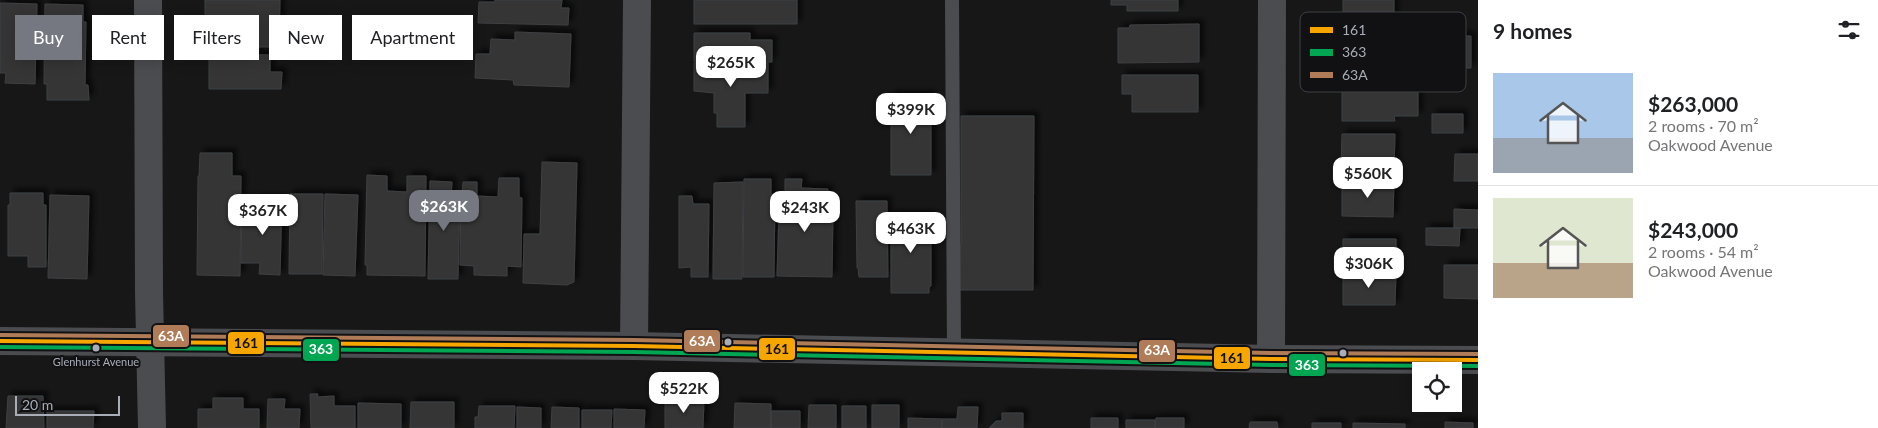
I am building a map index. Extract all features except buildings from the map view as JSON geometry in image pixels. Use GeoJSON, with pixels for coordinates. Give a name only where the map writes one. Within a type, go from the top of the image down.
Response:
{"type":"FeatureCollection","features":[{"type":"Feature","properties":{"kind":"street"},"geometry":{"type":"LineString","coordinates":[[148,0],[152,428]]}},
{"type":"Feature","properties":{"kind":"street"},"geometry":{"type":"LineString","coordinates":[[634,346],[637,0]]}},
{"type":"Feature","properties":{"kind":"street"},"geometry":{"type":"LineString","coordinates":[[1271,359],[1272,0]]}},
{"type":"Feature","properties":{"kind":"street"},"geometry":{"type":"LineString","coordinates":[[0,340],[150,343],[634,346],[954,354],[1478,360]]}},
{"type":"Feature","properties":{"kind":"lane"},"geometry":{"type":"LineString","coordinates":[[952,0],[954,354]]}},
{"type":"Feature","properties":{"kind":"transit line","name":"63A"},"geometry":{"type":"LineString","coordinates":[[0,335],[634,340],[1271,353],[1478,354]]}},
{"type":"Feature","properties":{"kind":"transit line","name":"161"},"geometry":{"type":"LineString","coordinates":[[0,341],[634,346],[1271,359],[1478,360]]}},
{"type":"Feature","properties":{"kind":"transit line","name":"363"},"geometry":{"type":"LineString","coordinates":[[0,347],[634,352],[1271,365],[1478,366]]}},
{"type":"Feature","properties":{"kind":"place","name":"Glenhurst Avenue"},"geometry":{"type":"Point","coordinates":[96,348]}}]}
